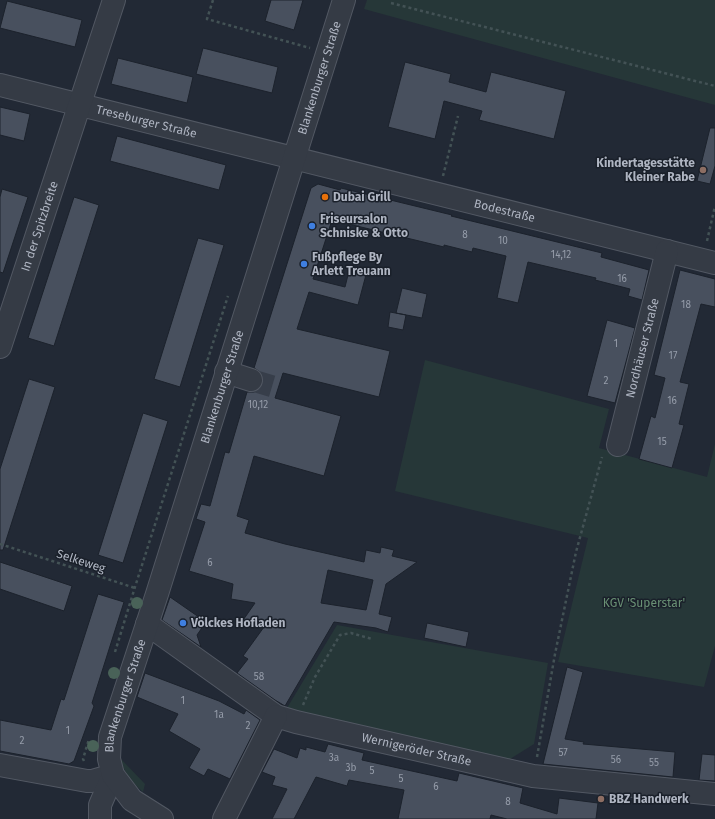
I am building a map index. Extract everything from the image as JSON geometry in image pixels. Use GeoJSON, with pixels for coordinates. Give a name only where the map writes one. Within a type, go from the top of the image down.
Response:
{"type":"FeatureCollection","features":[{"type":"Feature","properties":{"kind":"street","name":"In der Spitzbreite"},"geometry":{"type":"LineString","coordinates":[[0,347],[114,0]]}},
{"type":"Feature","properties":{"kind":"street","name":"Blankenburger Straße"},"geometry":{"type":"LineString","coordinates":[[113,775],[109,760],[108,748],[110,737],[157,594],[344,0]]}},
{"type":"Feature","properties":{"kind":"street","name":"Treseburger Straße"},"geometry":{"type":"LineString","coordinates":[[0,85],[294,158]]}},
{"type":"Feature","properties":{"kind":"street","name":"Bodestraße"},"geometry":{"type":"LineString","coordinates":[[294,158],[715,263]]}},
{"type":"Feature","properties":{"kind":"street","name":"Nordhäuser Straße"},"geometry":{"type":"LineString","coordinates":[[618,445],[667,251]]}},
{"type":"Feature","properties":{"kind":"street"},"geometry":{"type":"LineString","coordinates":[[226,372],[251,380]]}},
{"type":"Feature","properties":{"kind":"street","name":"Wernigeröder Straße"},"geometry":{"type":"LineString","coordinates":[[147,624],[286,719],[533,776],[715,794]]}},
{"type":"Feature","properties":{"kind":"street"},"geometry":{"type":"LineString","coordinates":[[224,819],[286,719]]}},
{"type":"Feature","properties":{"kind":"street"},"geometry":{"type":"LineString","coordinates":[[0,765],[87,781],[113,775]]}},
{"type":"Feature","properties":{"kind":"street"},"geometry":{"type":"LineString","coordinates":[[100,819],[100,805],[113,775]]}},
{"type":"Feature","properties":{"kind":"street"},"geometry":{"type":"LineString","coordinates":[[113,775],[132,800],[162,819]]}},
{"type":"Feature","properties":{"kind":"path"},"geometry":{"type":"LineString","coordinates":[[213,0],[207,19],[328,52]]}},
{"type":"Feature","properties":{"kind":"path"},"geometry":{"type":"LineString","coordinates":[[391,3],[715,86]]}},
{"type":"Feature","properties":{"kind":"path"},"geometry":{"type":"LineString","coordinates":[[442,178],[458,116]]}},
{"type":"Feature","properties":{"kind":"path"},"geometry":{"type":"LineString","coordinates":[[706,243],[715,206]]}},
{"type":"Feature","properties":{"kind":"path","name":"Blankenburger Straße"},"geometry":{"type":"LineString","coordinates":[[115,654],[230,291]]}},
{"type":"Feature","properties":{"kind":"path"},"geometry":{"type":"LineString","coordinates":[[533,776],[555,654],[576,552],[606,443],[618,445]]}},
{"type":"Feature","properties":{"kind":"path","name":"Selkeweg"},"geometry":{"type":"LineString","coordinates":[[0,544],[157,594]]}},
{"type":"Feature","properties":{"kind":"path"},"geometry":{"type":"LineString","coordinates":[[286,719],[315,677],[340,635],[351,633],[372,639]]}},
{"type":"Feature","properties":{"kind":"path","name":"Blankenburger Straße"},"geometry":{"type":"LineString","coordinates":[[87,781],[83,759],[90,736]]}},
{"type":"Feature","properties":{"kind":"green space"},"geometry":{"type":"Polygon","coordinates":[[[367,0],[715,0],[715,105],[364,9],[367,0]]]}},
{"type":"Feature","properties":{"kind":"green space","name":"KGV 'Superstar'"},"geometry":{"type":"Polygon","coordinates":[[[425,360],[609,409],[599,448],[707,477],[715,444],[715,646],[704,687],[558,662],[588,538],[395,491],[425,360]]]}},
{"type":"Feature","properties":{"kind":"green space"},"geometry":{"type":"Polygon","coordinates":[[[337,625],[548,663],[534,744],[505,762],[287,708],[337,625]]]}},
{"type":"Feature","properties":{"kind":"green space"},"geometry":{"type":"Polygon","coordinates":[[[119,757],[145,784],[143,792],[128,776],[119,757]]]}},
{"type":"Feature","properties":{"kind":"building"},"geometry":{"type":"Polygon","coordinates":[[[271,0],[303,0],[294,30],[265,21],[271,0]]]}},
{"type":"Feature","properties":{"kind":"building"},"geometry":{"type":"Polygon","coordinates":[[[7,1],[82,20],[75,47],[0,28],[7,1]]]}},
{"type":"Feature","properties":{"kind":"building"},"geometry":{"type":"Polygon","coordinates":[[[203,48],[278,67],[272,93],[196,74],[203,48]]]}},
{"type":"Feature","properties":{"kind":"building"},"geometry":{"type":"Polygon","coordinates":[[[118,58],[193,77],[187,103],[111,84],[118,58]]]}},
{"type":"Feature","properties":{"kind":"building"},"geometry":{"type":"Polygon","coordinates":[[[405,62],[451,74],[449,82],[486,92],[491,72],[566,91],[554,139],[479,120],[482,111],[444,101],[435,139],[388,127],[405,62]]]}},
{"type":"Feature","properties":{"kind":"building"},"geometry":{"type":"Polygon","coordinates":[[[0,107],[30,114],[24,141],[0,135],[0,107]]]}},
{"type":"Feature","properties":{"kind":"building"},"geometry":{"type":"Polygon","coordinates":[[[710,128],[715,128],[715,166],[710,184],[697,181],[710,128]]]}},
{"type":"Feature","properties":{"kind":"building"},"geometry":{"type":"Polygon","coordinates":[[[117,136],[226,165],[219,190],[110,161],[117,136]]]}},
{"type":"Feature","properties":{"kind":"building"},"geometry":{"type":"Polygon","coordinates":[[[318,184],[340,190],[341,188],[602,253],[601,257],[649,270],[642,300],[628,296],[630,289],[595,280],[596,278],[528,262],[518,303],[497,298],[506,256],[473,248],[472,252],[444,245],[444,247],[332,220],[313,279],[345,287],[350,267],[367,271],[358,305],[309,292],[297,329],[390,351],[379,397],[283,373],[275,398],[341,416],[324,476],[254,456],[237,516],[249,520],[245,533],[285,544],[364,562],[366,550],[380,553],[381,547],[394,550],[392,556],[417,562],[386,584],[379,614],[392,617],[388,632],[376,628],[334,622],[285,706],[237,673],[248,659],[243,656],[264,627],[241,623],[255,603],[231,599],[233,584],[189,571],[205,522],[196,519],[201,504],[210,506],[225,452],[229,453],[247,392],[254,392],[263,384],[263,378],[260,372],[254,368],[311,188],[318,184]],[[328,570],[321,603],[366,610],[373,580],[328,570]]]}},
{"type":"Feature","properties":{"kind":"building"},"geometry":{"type":"Polygon","coordinates":[[[2,189],[28,197],[3,273],[0,272],[0,197],[2,189]]]}},
{"type":"Feature","properties":{"kind":"building"},"geometry":{"type":"Polygon","coordinates":[[[74,197],[99,205],[54,346],[28,338],[74,197]]]}},
{"type":"Feature","properties":{"kind":"building"},"geometry":{"type":"Polygon","coordinates":[[[198,238],[224,245],[180,387],[154,379],[198,238]]]}},
{"type":"Feature","properties":{"kind":"building"},"geometry":{"type":"Polygon","coordinates":[[[680,270],[715,279],[715,307],[701,304],[680,382],[689,384],[679,424],[684,425],[672,468],[639,459],[651,416],[655,418],[665,378],[654,375],[680,270]]]}},
{"type":"Feature","properties":{"kind":"building"},"geometry":{"type":"Polygon","coordinates":[[[402,288],[427,294],[422,318],[396,313],[402,288]]]}},
{"type":"Feature","properties":{"kind":"building"},"geometry":{"type":"Polygon","coordinates":[[[390,312],[406,315],[403,330],[388,327],[390,312]]]}},
{"type":"Feature","properties":{"kind":"building"},"geometry":{"type":"Polygon","coordinates":[[[607,320],[635,328],[615,403],[587,396],[607,320]]]}},
{"type":"Feature","properties":{"kind":"building"},"geometry":{"type":"Polygon","coordinates":[[[29,379],[55,387],[3,550],[0,550],[0,469],[29,379]]]}},
{"type":"Feature","properties":{"kind":"building"},"geometry":{"type":"Polygon","coordinates":[[[143,413],[168,421],[123,563],[98,555],[143,413]]]}},
{"type":"Feature","properties":{"kind":"building"},"geometry":{"type":"Polygon","coordinates":[[[0,562],[72,586],[64,611],[0,589],[0,562]]]}},
{"type":"Feature","properties":{"kind":"building"},"geometry":{"type":"Polygon","coordinates":[[[98,594],[124,602],[92,703],[94,706],[74,761],[69,764],[0,751],[0,720],[51,730],[61,699],[64,700],[98,594]]]}},
{"type":"Feature","properties":{"kind":"building","name":"Völckes Hofladen"},"geometry":{"type":"Polygon","coordinates":[[[170,597],[206,622],[197,635],[201,647],[162,620],[170,597]]]}},
{"type":"Feature","properties":{"kind":"building"},"geometry":{"type":"Polygon","coordinates":[[[427,623],[469,632],[466,647],[424,638],[427,623]]]}},
{"type":"Feature","properties":{"kind":"building"},"geometry":{"type":"Polygon","coordinates":[[[567,667],[583,672],[565,739],[584,742],[583,744],[675,752],[673,777],[543,764],[567,667]]]}},
{"type":"Feature","properties":{"kind":"building"},"geometry":{"type":"Polygon","coordinates":[[[145,673],[219,701],[244,714],[246,710],[260,720],[230,779],[208,769],[204,776],[189,768],[200,749],[169,731],[178,714],[137,697],[145,673]]]}},
{"type":"Feature","properties":{"kind":"building"},"geometry":{"type":"Polygon","coordinates":[[[328,744],[364,753],[362,760],[457,781],[459,773],[523,788],[520,803],[557,814],[559,798],[598,803],[596,819],[507,819],[491,815],[490,819],[398,819],[404,790],[349,780],[347,786],[316,777],[294,819],[272,819],[287,789],[272,785],[275,777],[262,772],[274,749],[297,758],[300,748],[306,750],[306,747],[325,752],[328,744]]]}},
{"type":"Feature","properties":{"kind":"building"},"geometry":{"type":"Polygon","coordinates":[[[702,754],[715,755],[715,781],[699,780],[702,754]]]}},
{"type":"Feature","properties":{"kind":"tunnel"},"geometry":{"type":"LineString","coordinates":[[251,380],[278,388]]}},
{"type":"Feature","properties":{"kind":"place","name":"Kindertagesstätte Kleiner Rabe"},"geometry":{"type":"Point","coordinates":[703,170]}},
{"type":"Feature","properties":{"kind":"place","name":"Dubai Grill"},"geometry":{"type":"Point","coordinates":[325,197]}},
{"type":"Feature","properties":{"kind":"place","name":"Friseursalon Schniske & Otto"},"geometry":{"type":"Point","coordinates":[312,226]}},
{"type":"Feature","properties":{"kind":"place","name":"Fußpflege By Arlett Treuann"},"geometry":{"type":"Point","coordinates":[304,264]}},
{"type":"Feature","properties":{"kind":"place","name":"Völckes Hofladen"},"geometry":{"type":"Point","coordinates":[183,623]}},
{"type":"Feature","properties":{"kind":"place","name":"BBZ Handwerk"},"geometry":{"type":"Point","coordinates":[601,799]}}]}
